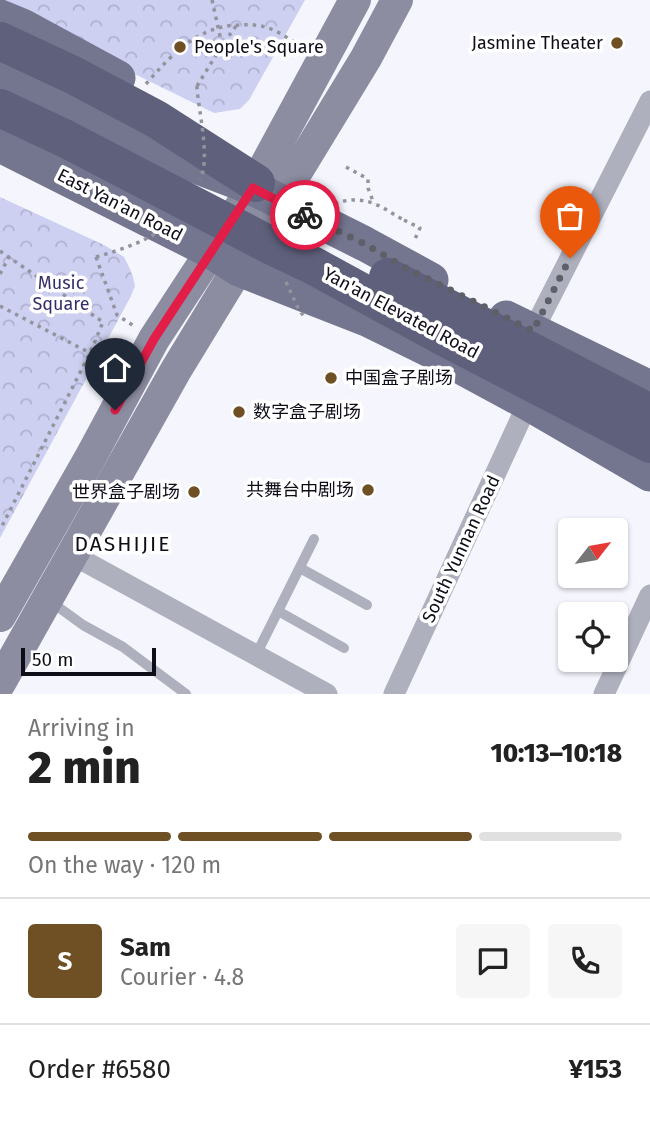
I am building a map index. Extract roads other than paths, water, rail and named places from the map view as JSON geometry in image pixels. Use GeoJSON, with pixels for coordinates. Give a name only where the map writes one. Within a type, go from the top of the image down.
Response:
{"type":"FeatureCollection","features":[{"type":"Feature","properties":{"kind":"highway"},"geometry":{"type":"LineString","coordinates":[[0,41],[156,118],[263,191]]}},
{"type":"Feature","properties":{"kind":"highway","name":"Yan'an Elevated Road"},"geometry":{"type":"LineString","coordinates":[[0,80],[52,103],[645,403]]}},
{"type":"Feature","properties":{"kind":"highway","name":"Yan'an Elevated Road"},"geometry":{"type":"LineString","coordinates":[[0,108],[314,266],[650,444]]}},
{"type":"Feature","properties":{"kind":"highway"},"geometry":{"type":"LineString","coordinates":[[0,127],[650,460]]}},
{"type":"Feature","properties":{"kind":"main road"},"geometry":{"type":"LineString","coordinates":[[0,616],[154,339],[225,260],[263,191],[323,61],[355,0]]}},
{"type":"Feature","properties":{"kind":"main road"},"geometry":{"type":"LineString","coordinates":[[263,191],[366,58],[397,0]]}},
{"type":"Feature","properties":{"kind":"main road"},"geometry":{"type":"LineString","coordinates":[[0,16],[141,90],[263,191]]}},
{"type":"Feature","properties":{"kind":"main road"},"geometry":{"type":"LineString","coordinates":[[0,72],[198,167],[263,191],[533,331],[645,403]]}},
{"type":"Feature","properties":{"kind":"main road","name":"East Yan'an Road"},"geometry":{"type":"LineString","coordinates":[[0,145],[225,260],[369,320],[432,351],[650,474]]}},
{"type":"Feature","properties":{"kind":"main road"},"geometry":{"type":"LineString","coordinates":[[0,683],[176,370],[230,281],[225,260]]}},
{"type":"Feature","properties":{"kind":"street"},"geometry":{"type":"LineString","coordinates":[[533,331],[650,100]]}},
{"type":"Feature","properties":{"kind":"street","name":"South Yunnan Road"},"geometry":{"type":"LineString","coordinates":[[394,694],[528,403]]}},
{"type":"Feature","properties":{"kind":"street"},"geometry":{"type":"LineString","coordinates":[[73,555],[327,694]]}},
{"type":"Feature","properties":{"kind":"street"},"geometry":{"type":"LineString","coordinates":[[604,694],[650,595]]}},
{"type":"Feature","properties":{"kind":"lane"},"geometry":{"type":"LineString","coordinates":[[256,654],[314,539]]}},
{"type":"Feature","properties":{"kind":"lane"},"geometry":{"type":"LineString","coordinates":[[299,568],[367,605]]}},
{"type":"Feature","properties":{"kind":"lane"},"geometry":{"type":"LineString","coordinates":[[47,599],[83,625],[123,647],[186,694]]}},
{"type":"Feature","properties":{"kind":"lane"},"geometry":{"type":"LineString","coordinates":[[278,611],[344,648]]}},
{"type":"Feature","properties":{"kind":"place","name":"Jasmine Theater"},"geometry":{"type":"Point","coordinates":[617,43]}},
{"type":"Feature","properties":{"kind":"place","name":"People's Square"},"geometry":{"type":"Point","coordinates":[180,47]}},
{"type":"Feature","properties":{"kind":"place","name":"中国盒子剧场"},"geometry":{"type":"Point","coordinates":[331,378]}},
{"type":"Feature","properties":{"kind":"place","name":"数字盒子剧场"},"geometry":{"type":"Point","coordinates":[239,412]}},
{"type":"Feature","properties":{"kind":"place","name":"共舞台中剧场"},"geometry":{"type":"Point","coordinates":[368,490]}},
{"type":"Feature","properties":{"kind":"place","name":"世界盒子剧场"},"geometry":{"type":"Point","coordinates":[194,492]}},
{"type":"Feature","properties":{"kind":"district","name":"DASHIJIE"},"geometry":{"type":"Point","coordinates":[123,544]}},
{"type":"Feature","properties":{"kind":"park label","name":"Music Square"},"geometry":{"type":"Point","coordinates":[61,293]}}]}
